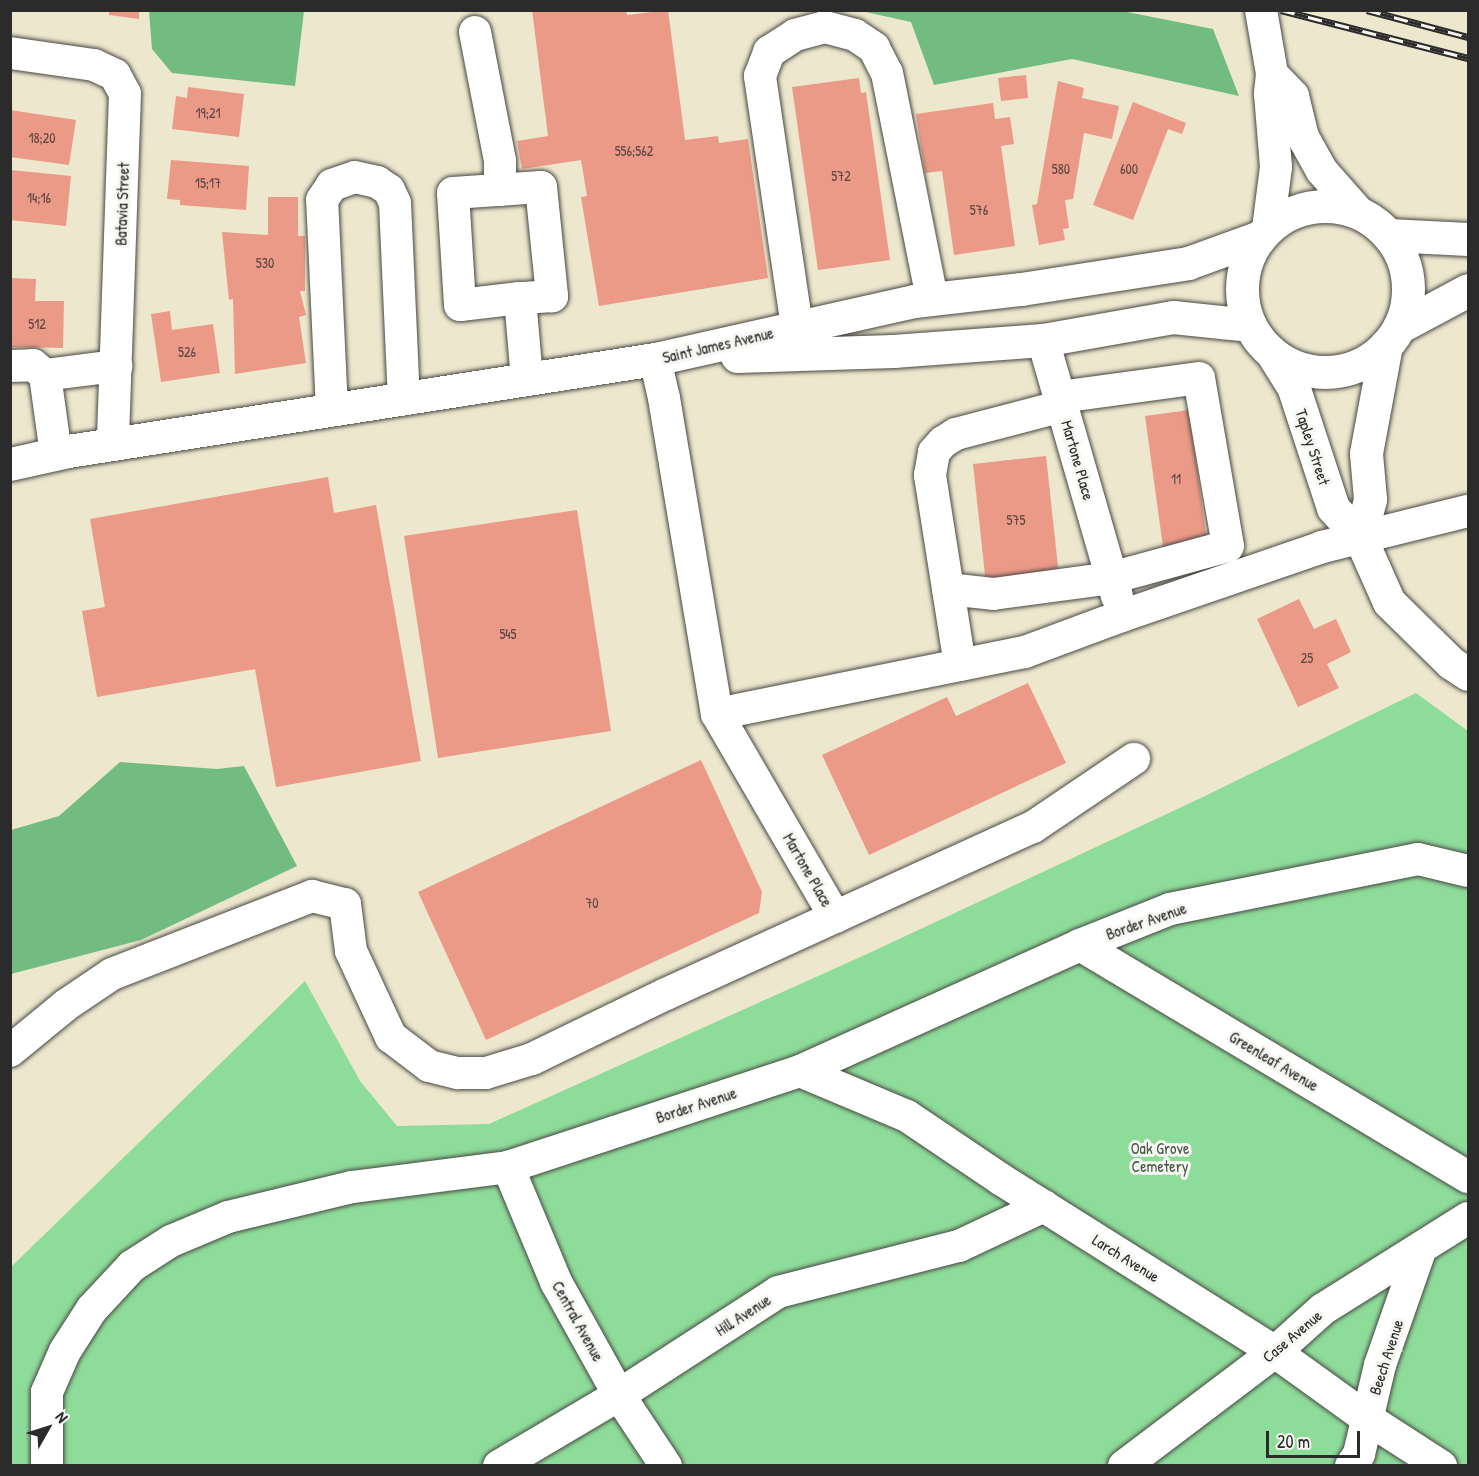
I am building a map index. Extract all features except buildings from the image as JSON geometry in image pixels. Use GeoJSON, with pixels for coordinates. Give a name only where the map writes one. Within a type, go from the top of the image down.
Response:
{"type":"FeatureCollection","features":[{"type":"Feature","properties":{"kind":"main road"},"geometry":{"type":"LineString","coordinates":[[1360,537],[1370,499],[1366,453],[1393,336],[1407,303],[1408,279],[1401,256],[1388,235],[1359,213],[1340,207],[1320,206],[1301,209],[1283,217],[1264,233],[1248,257],[1242,280],[1243,303],[1250,325],[1272,353],[1290,364],[1309,371],[1330,372],[1351,368],[1370,359],[1393,336],[1458,293],[1468,290]]}},
{"type":"Feature","properties":{"kind":"main road","name":"Saint James Avenue"},"geometry":{"type":"LineString","coordinates":[[655,359],[932,299],[1021,289],[1188,263],[1264,233]]}},
{"type":"Feature","properties":{"kind":"main road"},"geometry":{"type":"LineString","coordinates":[[1388,235],[1468,239]]}},
{"type":"Feature","properties":{"kind":"main road","name":"Saint James Avenue"},"geometry":{"type":"LineString","coordinates":[[655,359],[893,351],[1043,340],[1173,317],[1250,325]]}},
{"type":"Feature","properties":{"kind":"main road","name":"Tapley Street"},"geometry":{"type":"LineString","coordinates":[[1272,353],[1293,386],[1333,508],[1360,537],[1389,602],[1451,663],[1468,674]]}},
{"type":"Feature","properties":{"kind":"main road"},"geometry":{"type":"LineString","coordinates":[[10,464],[113,444],[655,359]]}},
{"type":"Feature","properties":{"kind":"street"},"geometry":{"type":"LineString","coordinates":[[1261,10],[1272,74],[1270,94],[1276,167],[1264,233]]}},
{"type":"Feature","properties":{"kind":"street"},"geometry":{"type":"LineString","coordinates":[[797,327],[760,76],[769,52],[795,35],[825,27],[855,35],[874,48],[887,73],[932,299]]}},
{"type":"Feature","properties":{"kind":"street"},"geometry":{"type":"LineString","coordinates":[[475,32],[500,160],[500,190]]}},
{"type":"Feature","properties":{"kind":"street","name":"Batavia Street"},"geometry":{"type":"LineString","coordinates":[[10,53],[94,65],[115,75],[126,94],[113,444]]}},
{"type":"Feature","properties":{"kind":"street"},"geometry":{"type":"LineString","coordinates":[[1272,74],[1293,96],[1303,137],[1322,171],[1359,213]]}},
{"type":"Feature","properties":{"kind":"street"},"geometry":{"type":"LineString","coordinates":[[332,410],[322,200],[332,185],[355,177],[377,182],[389,190],[395,203],[404,398]]}},
{"type":"Feature","properties":{"kind":"street"},"geometry":{"type":"LineString","coordinates":[[540,187],[552,296],[520,298],[460,305],[453,193],[540,187]]}},
{"type":"Feature","properties":{"kind":"street"},"geometry":{"type":"LineString","coordinates":[[520,298],[527,379]]}},
{"type":"Feature","properties":{"kind":"street","name":"Martone Place"},"geometry":{"type":"LineString","coordinates":[[1043,340],[1122,616]]}},
{"type":"Feature","properties":{"kind":"street","name":"Martone Place"},"geometry":{"type":"LineString","coordinates":[[10,1051],[66,1005],[112,974],[312,896],[345,904],[350,946],[392,1037],[429,1066],[458,1073],[486,1073],[532,1059],[835,917],[717,714],[664,398],[655,359]]}},
{"type":"Feature","properties":{"kind":"street"},"geometry":{"type":"LineString","coordinates":[[10,366],[33,365],[45,375],[56,454]]}},
{"type":"Feature","properties":{"kind":"street"},"geometry":{"type":"LineString","coordinates":[[45,375],[116,366]]}},
{"type":"Feature","properties":{"kind":"street"},"geometry":{"type":"LineString","coordinates":[[948,589],[993,594],[1111,578],[1228,546],[1199,378],[1061,401],[956,434],[934,452],[930,475],[960,666]]}},
{"type":"Feature","properties":{"kind":"street"},"geometry":{"type":"LineString","coordinates":[[717,714],[1025,652],[1322,547],[1468,511]]}},
{"type":"Feature","properties":{"kind":"street"},"geometry":{"type":"LineString","coordinates":[[835,917],[1033,827],[1134,759]]}},
{"type":"Feature","properties":{"kind":"street","name":"Border Avenue"},"geometry":{"type":"LineString","coordinates":[[47,1466],[48,1392],[65,1351],[92,1309],[132,1266],[171,1241],[228,1217],[352,1188],[507,1167],[800,1071],[1080,945],[1170,909],[1418,859],[1468,871]]}},
{"type":"Feature","properties":{"kind":"street","name":"Greenleaf Avenue"},"geometry":{"type":"LineString","coordinates":[[1080,945],[1468,1178]]}},
{"type":"Feature","properties":{"kind":"street","name":"Larch Avenue"},"geometry":{"type":"LineString","coordinates":[[800,1071],[907,1116],[1044,1206],[1275,1352],[1368,1419],[1441,1466]]}},
{"type":"Feature","properties":{"kind":"street","name":"Central Avenue"},"geometry":{"type":"LineString","coordinates":[[507,1167],[556,1282],[619,1395],[666,1466]]}},
{"type":"Feature","properties":{"kind":"street","name":"Hill Avenue"},"geometry":{"type":"LineString","coordinates":[[499,1466],[619,1395],[778,1292],[959,1246],[1044,1206]]}},
{"type":"Feature","properties":{"kind":"street","name":"Case Avenue"},"geometry":{"type":"LineString","coordinates":[[1124,1466],[1275,1352],[1323,1309],[1468,1218]]}},
{"type":"Feature","properties":{"kind":"street","name":"Beech Avenue"},"geometry":{"type":"LineString","coordinates":[[1351,1466],[1359,1454],[1380,1365],[1421,1248]]}},
{"type":"Feature","properties":{"kind":"green space"},"geometry":{"type":"Polygon","coordinates":[[[149,11],[304,11],[295,86],[172,73],[152,49],[149,11]]]}},
{"type":"Feature","properties":{"kind":"green space"},"geometry":{"type":"Polygon","coordinates":[[[861,11],[1122,11],[1213,29],[1239,96],[1072,59],[934,85],[911,22],[861,11]]]}},
{"type":"Feature","properties":{"kind":"green space","name":"Oak Grove Cemetery"},"geometry":{"type":"Polygon","coordinates":[[[1416,693],[1468,731],[1468,1465],[11,1466],[11,1267],[305,981],[360,1081],[397,1126],[489,1124],[867,954],[1203,797],[1416,693]]]}},
{"type":"Feature","properties":{"kind":"green space"},"geometry":{"type":"Polygon","coordinates":[[[120,762],[217,769],[244,766],[297,866],[141,940],[11,974],[11,830],[59,816],[120,762]]]}},
{"type":"Feature","properties":{"kind":"railway"},"geometry":{"type":"LineString","coordinates":[[1281,10],[1468,58]]}},
{"type":"Feature","properties":{"kind":"railway"},"geometry":{"type":"LineString","coordinates":[[1367,10],[1468,37]]}}]}
